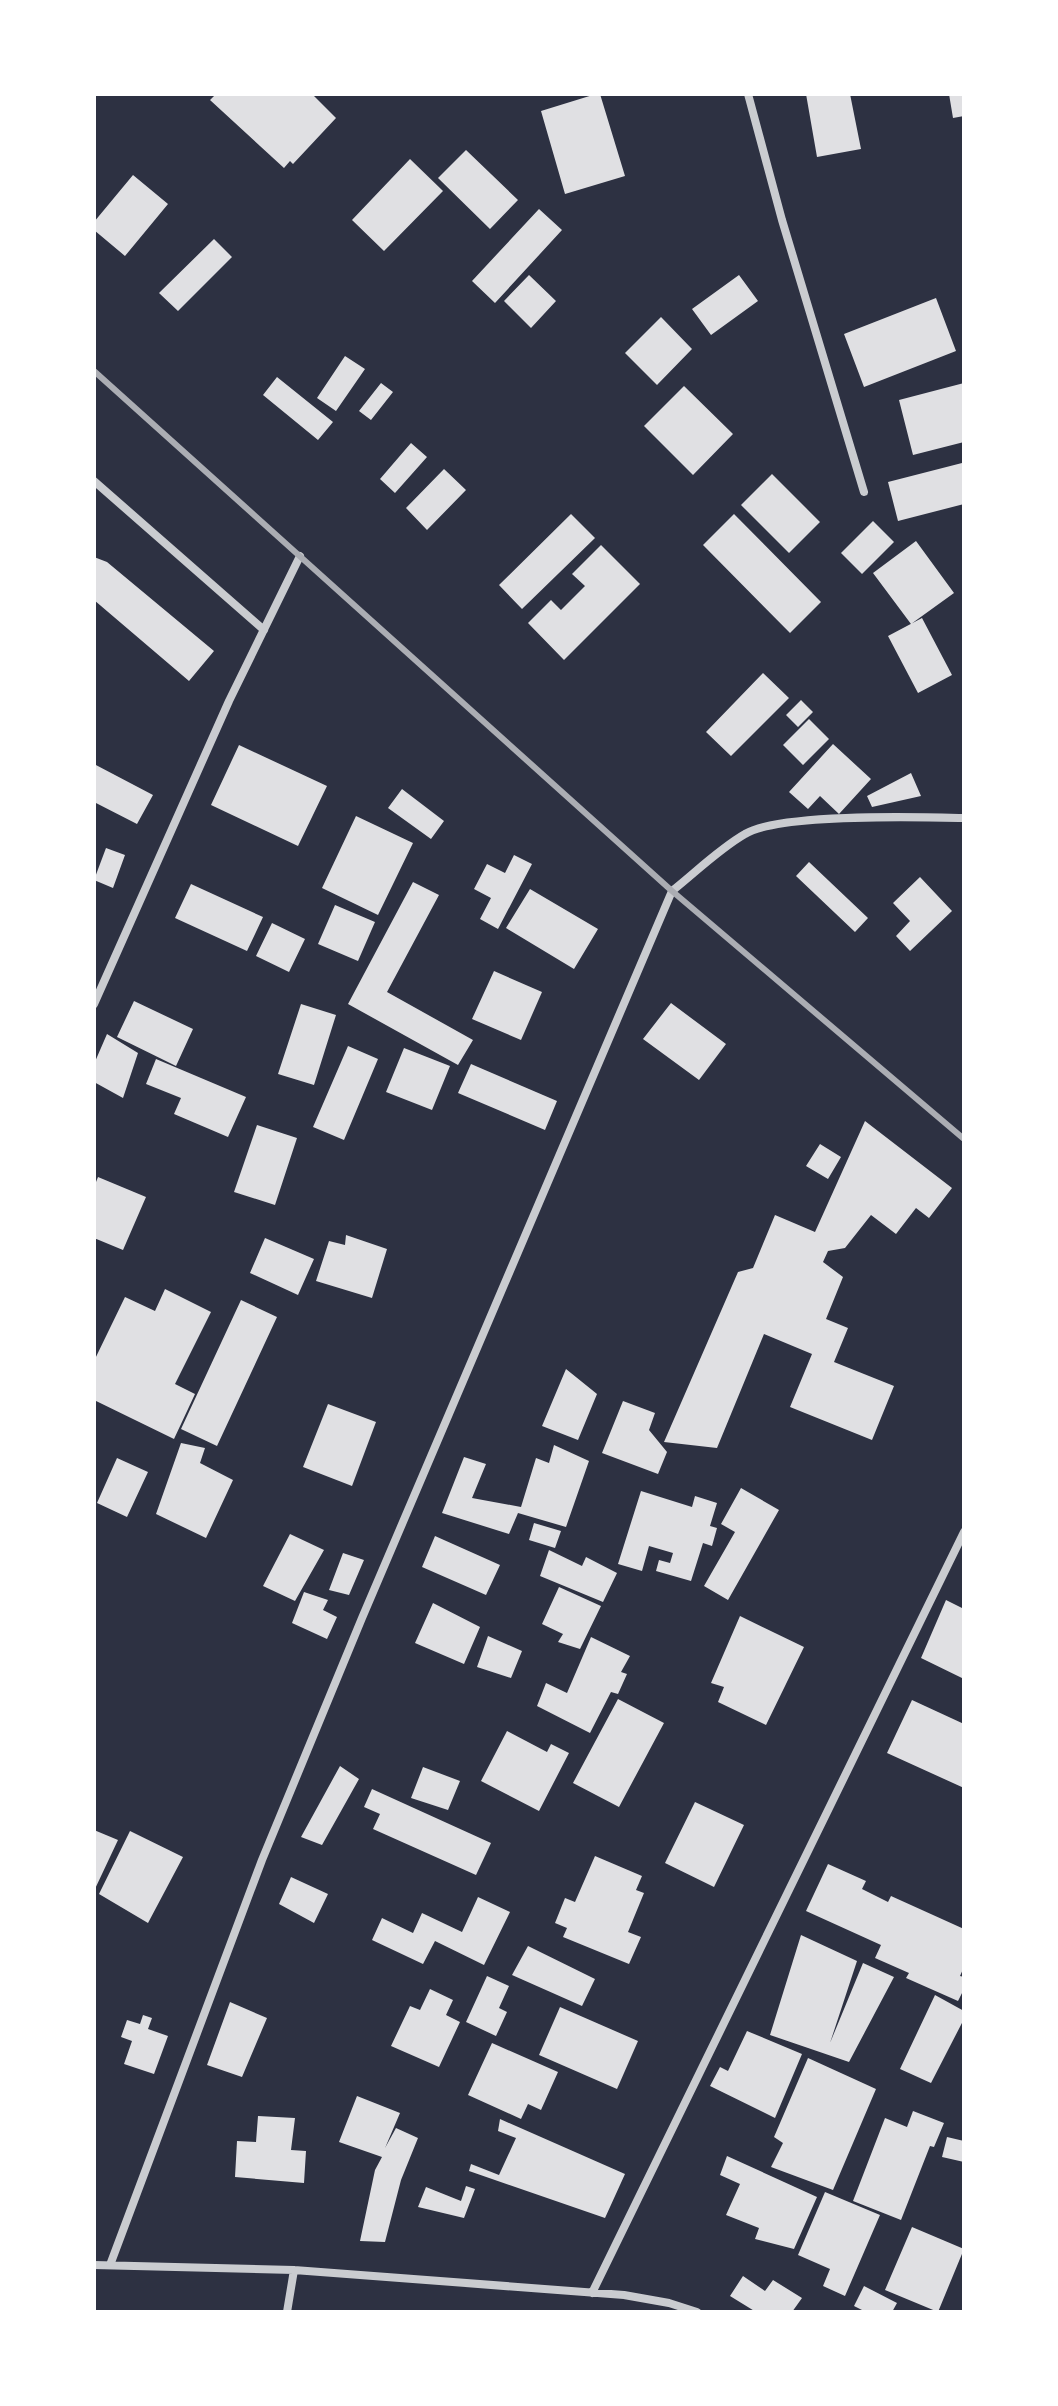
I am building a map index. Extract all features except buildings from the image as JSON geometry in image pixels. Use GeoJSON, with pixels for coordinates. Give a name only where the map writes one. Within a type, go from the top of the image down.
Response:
{"type":"FeatureCollection","features":[{"type":"Feature","properties":{"kind":"street"},"geometry":{"type":"LineString","coordinates":[[748,94],[782,220],[864,492]]}},
{"type":"Feature","properties":{"kind":"street"},"geometry":{"type":"LineString","coordinates":[[94,481],[264,630]]}},
{"type":"Feature","properties":{"kind":"street"},"geometry":{"type":"LineString","coordinates":[[94,1004],[229,701],[300,556]]}},
{"type":"Feature","properties":{"kind":"street"},"geometry":{"type":"LineString","coordinates":[[110,2265],[280,1818],[672,891],[744,834],[768,825],[868,818],[964,818]]}},
{"type":"Feature","properties":{"kind":"street"},"geometry":{"type":"LineString","coordinates":[[592,2293],[964,1532]]}},
{"type":"Feature","properties":{"kind":"street"},"geometry":{"type":"LineString","coordinates":[[94,2265],[294,2270],[592,2293],[654,2300],[697,2312]]}},
{"type":"Feature","properties":{"kind":"street"},"geometry":{"type":"LineString","coordinates":[[287,2312],[294,2270]]}},
{"type":"Feature","properties":{"kind":"railway"},"geometry":{"type":"LineString","coordinates":[[94,371],[672,891],[964,1139]]}}]}
